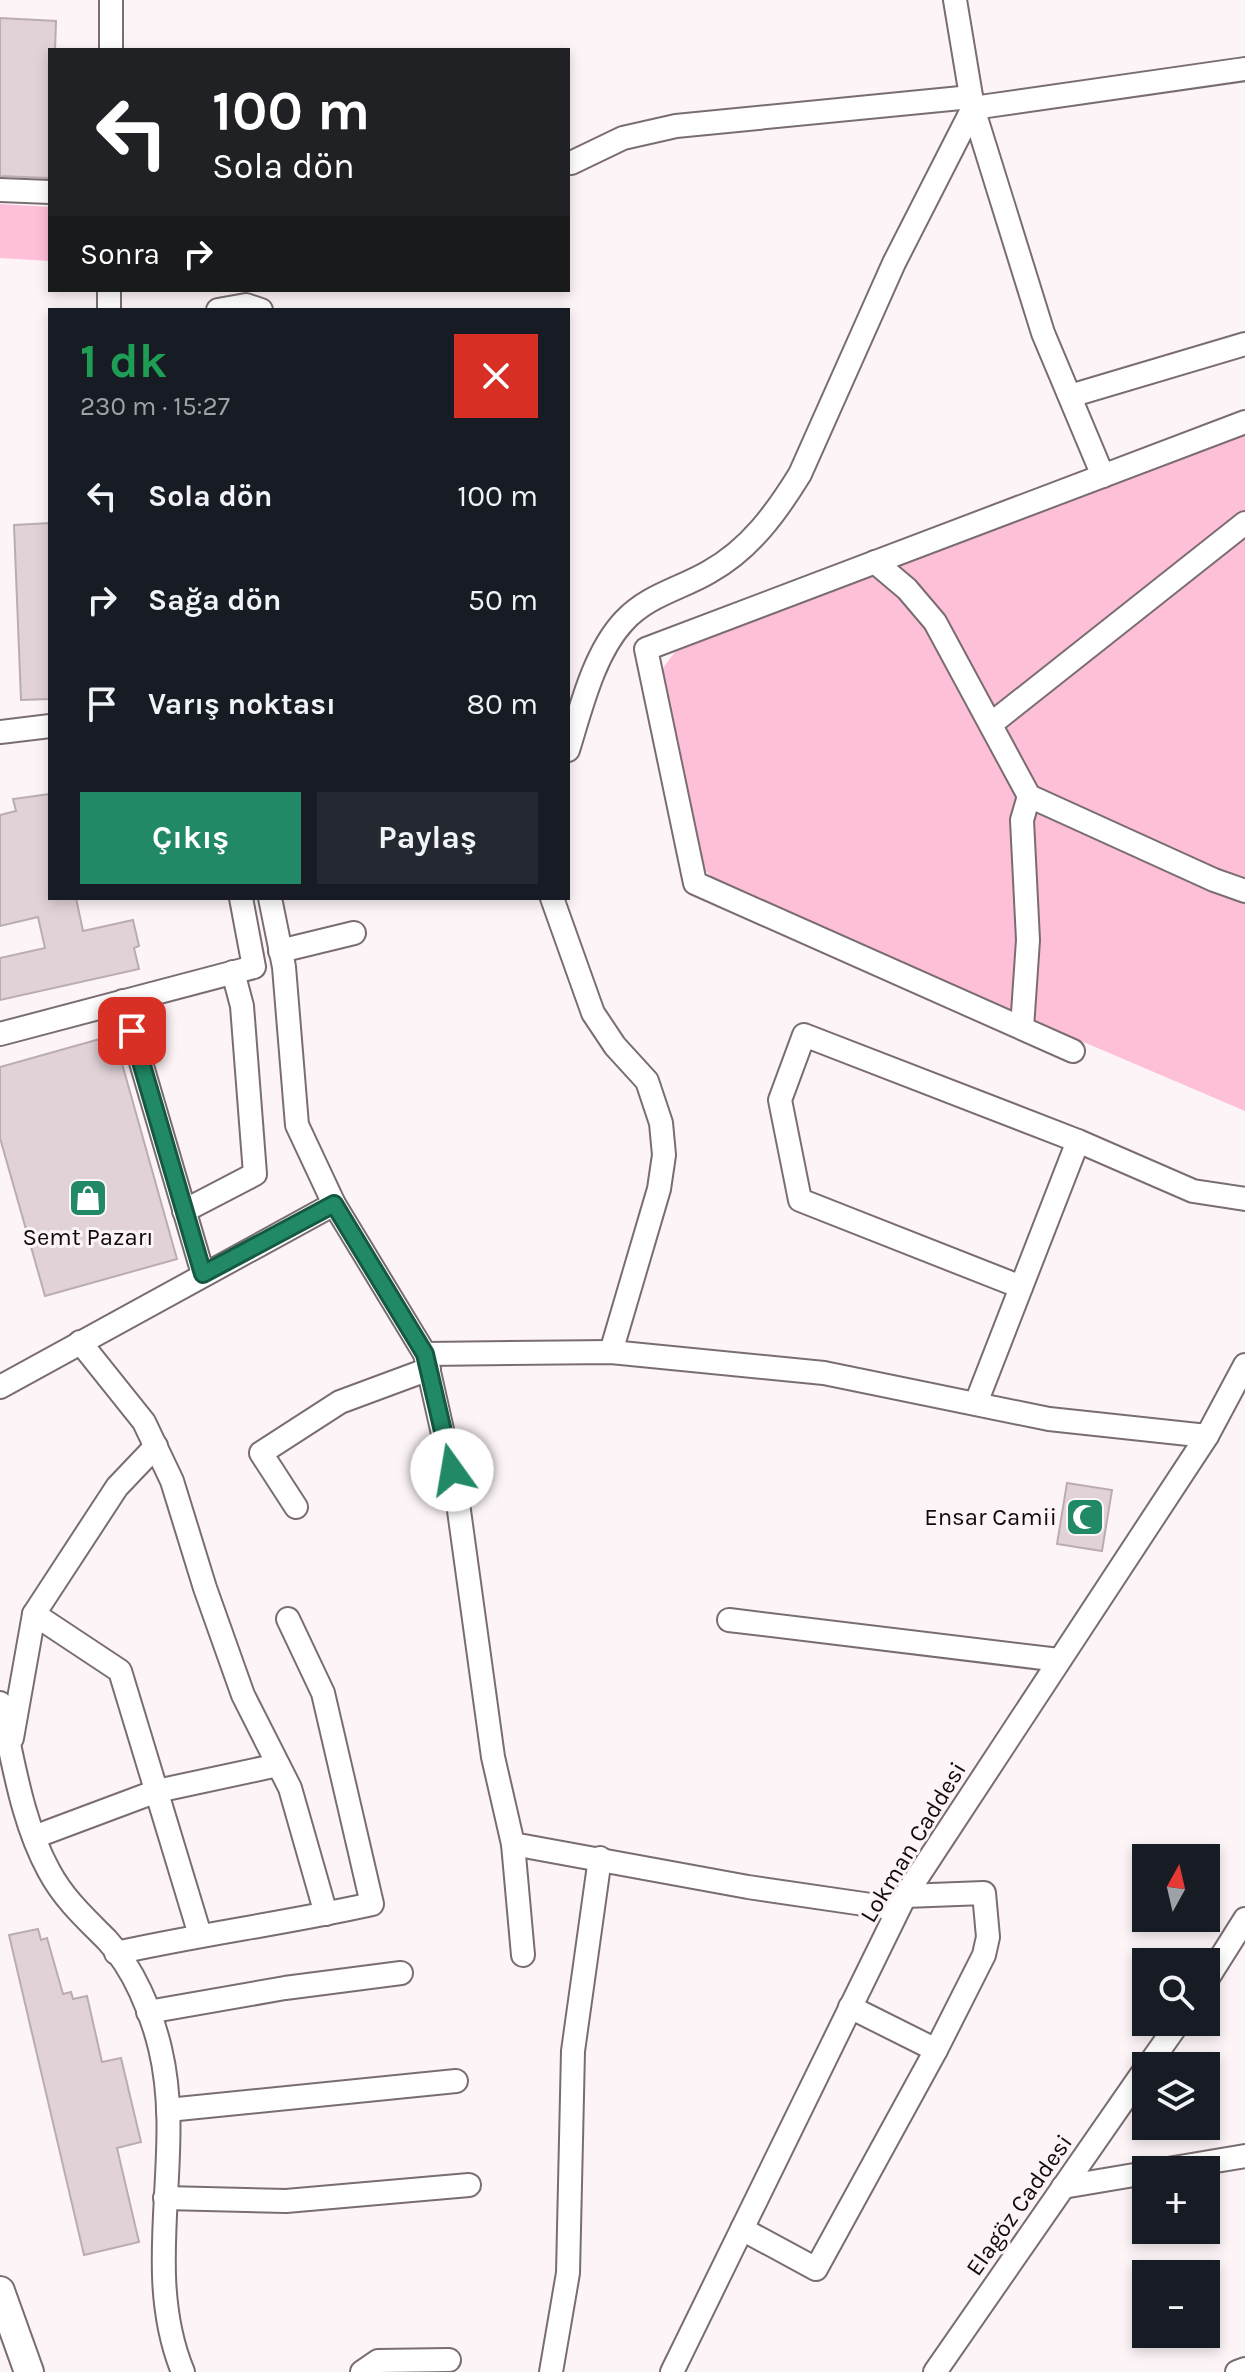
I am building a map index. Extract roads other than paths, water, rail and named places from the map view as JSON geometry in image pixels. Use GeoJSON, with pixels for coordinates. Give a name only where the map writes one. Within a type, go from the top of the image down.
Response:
{"type":"FeatureCollection","features":[{"type":"Feature","properties":{"kind":"main road"},"geometry":{"type":"LineString","coordinates":[[0,2291],[29,2372]]}},
{"type":"Feature","properties":{"kind":"street"},"geometry":{"type":"LineString","coordinates":[[111,0],[111,48]]}},
{"type":"Feature","properties":{"kind":"street"},"geometry":{"type":"LineString","coordinates":[[955,0],[972,103],[1043,333],[1103,476]]}},
{"type":"Feature","properties":{"kind":"street"},"geometry":{"type":"LineString","coordinates":[[571,163],[623,138],[676,126],[972,103],[1245,69]]}},
{"type":"Feature","properties":{"kind":"street"},"geometry":{"type":"LineString","coordinates":[[570,744],[596,664],[625,619],[654,597],[691,582],[728,560],[759,532],[787,495],[800,474],[894,263],[972,103]]}},
{"type":"Feature","properties":{"kind":"street"},"geometry":{"type":"LineString","coordinates":[[0,190],[48,192]]}},
{"type":"Feature","properties":{"kind":"street"},"geometry":{"type":"LineString","coordinates":[[229,308],[246,305],[255,308]]}},
{"type":"Feature","properties":{"kind":"street"},"geometry":{"type":"LineString","coordinates":[[1070,396],[1245,344]]}},
{"type":"Feature","properties":{"kind":"street"},"geometry":{"type":"LineString","coordinates":[[1073,1051],[695,883],[646,649],[1245,422]]}},
{"type":"Feature","properties":{"kind":"street"},"geometry":{"type":"LineString","coordinates":[[991,724],[1245,523]]}},
{"type":"Feature","properties":{"kind":"street"},"geometry":{"type":"LineString","coordinates":[[875,562],[907,589],[935,622],[1029,796],[1214,880],[1245,891]]}},
{"type":"Feature","properties":{"kind":"street"},"geometry":{"type":"LineString","coordinates":[[0,732],[48,726]]}},
{"type":"Feature","properties":{"kind":"street"},"geometry":{"type":"LineString","coordinates":[[1022,1028],[1028,940],[1022,820],[1029,796]]}},
{"type":"Feature","properties":{"kind":"street"},"geometry":{"type":"LineString","coordinates":[[0,1034],[254,967],[241,900]]}},
{"type":"Feature","properties":{"kind":"street"},"geometry":{"type":"LineString","coordinates":[[270,900],[280,951],[297,1125],[334,1204],[427,1361],[457,1496],[493,1757],[513,1844],[523,1955]]}},
{"type":"Feature","properties":{"kind":"street"},"geometry":{"type":"LineString","coordinates":[[553,900],[593,1013],[615,1046],[647,1081],[661,1123],[664,1155],[659,1189],[611,1352]]}},
{"type":"Feature","properties":{"kind":"street"},"geometry":{"type":"LineString","coordinates":[[280,951],[354,933]]}},
{"type":"Feature","properties":{"kind":"street"},"geometry":{"type":"LineString","coordinates":[[184,1211],[255,1174],[242,1006],[233,972]]}},
{"type":"Feature","properties":{"kind":"street"},"geometry":{"type":"LineString","coordinates":[[123,1001],[203,1274]]}},
{"type":"Feature","properties":{"kind":"street"},"geometry":{"type":"LineString","coordinates":[[1021,1287],[800,1200],[780,1100],[804,1035],[1078,1141],[1193,1191],[1245,1199]]}},
{"type":"Feature","properties":{"kind":"street"},"geometry":{"type":"LineString","coordinates":[[976,1403],[1078,1141]]}},
{"type":"Feature","properties":{"kind":"street"},"geometry":{"type":"LineString","coordinates":[[0,1387],[334,1204]]}},
{"type":"Feature","properties":{"kind":"street"},"geometry":{"type":"LineString","coordinates":[[80,1342],[144,1422],[172,1481],[243,1695],[290,1788],[326,1914]]}},
{"type":"Feature","properties":{"kind":"street"},"geometry":{"type":"LineString","coordinates":[[296,1507],[261,1453],[340,1402],[427,1361],[611,1352],[824,1373],[1049,1419],[1207,1436]]}},
{"type":"Feature","properties":{"kind":"street","name":"Lokman Caddesi"},"geometry":{"type":"LineString","coordinates":[[672,2372],[901,1903],[1207,1436],[1245,1365]]}},
{"type":"Feature","properties":{"kind":"street"},"geometry":{"type":"LineString","coordinates":[[10,1747],[34,1614],[117,1487],[156,1446]]}},
{"type":"Feature","properties":{"kind":"street"},"geometry":{"type":"LineString","coordinates":[[34,1614],[120,1671],[200,1935]]}},
{"type":"Feature","properties":{"kind":"street"},"geometry":{"type":"LineString","coordinates":[[116,1953],[372,1904],[323,1693],[288,1619]]}},
{"type":"Feature","properties":{"kind":"street"},"geometry":{"type":"LineString","coordinates":[[729,1620],[1059,1660]]}},
{"type":"Feature","properties":{"kind":"street"},"geometry":{"type":"LineString","coordinates":[[0,1703],[39,1852],[61,1890],[116,1953],[134,1981],[160,2049],[168,2110],[164,2288],[172,2339],[183,2372]]}},
{"type":"Feature","properties":{"kind":"street"},"geometry":{"type":"LineString","coordinates":[[34,1837],[157,1791],[278,1765]]}},
{"type":"Feature","properties":{"kind":"street"},"geometry":{"type":"LineString","coordinates":[[513,1844],[748,1887],[901,1903],[984,1893],[988,1937],[984,1955],[936,2050],[816,2269],[742,2229]]}},
{"type":"Feature","properties":{"kind":"street"},"geometry":{"type":"LineString","coordinates":[[551,2372],[563,2313],[569,2260],[573,2051],[600,1858]]}},
{"type":"Feature","properties":{"kind":"street"},"geometry":{"type":"LineString","coordinates":[[1220,1959],[1245,1919]]}},
{"type":"Feature","properties":{"kind":"street"},"geometry":{"type":"LineString","coordinates":[[148,2012],[285,1988],[401,1973]]}},
{"type":"Feature","properties":{"kind":"street"},"geometry":{"type":"LineString","coordinates":[[850,2007],[936,2050]]}},
{"type":"Feature","properties":{"kind":"street"},"geometry":{"type":"LineString","coordinates":[[168,2110],[456,2081]]}},
{"type":"Feature","properties":{"kind":"street","name":"Elagöz Caddesi"},"geometry":{"type":"LineString","coordinates":[[935,2372],[1132,2088]]}},
{"type":"Feature","properties":{"kind":"street"},"geometry":{"type":"LineString","coordinates":[[1220,2160],[1245,2156]]}},
{"type":"Feature","properties":{"kind":"street"},"geometry":{"type":"LineString","coordinates":[[1063,2187],[1132,2175]]}},
{"type":"Feature","properties":{"kind":"street"},"geometry":{"type":"LineString","coordinates":[[165,2198],[286,2201],[469,2185]]}},
{"type":"Feature","properties":{"kind":"street"},"geometry":{"type":"LineString","coordinates":[[362,2372],[378,2361],[449,2360]]}},
{"type":"Feature","properties":{"kind":"street"},"geometry":{"type":"LineString","coordinates":[[1237,2372],[1245,2369]]}},
{"type":"Feature","properties":{"kind":"place","name":"Semt Pazarı"},"geometry":{"type":"Point","coordinates":[88,1198]}},
{"type":"Feature","properties":{"kind":"place","name":"Ensar Camii"},"geometry":{"type":"Point","coordinates":[1085,1517]}}]}
